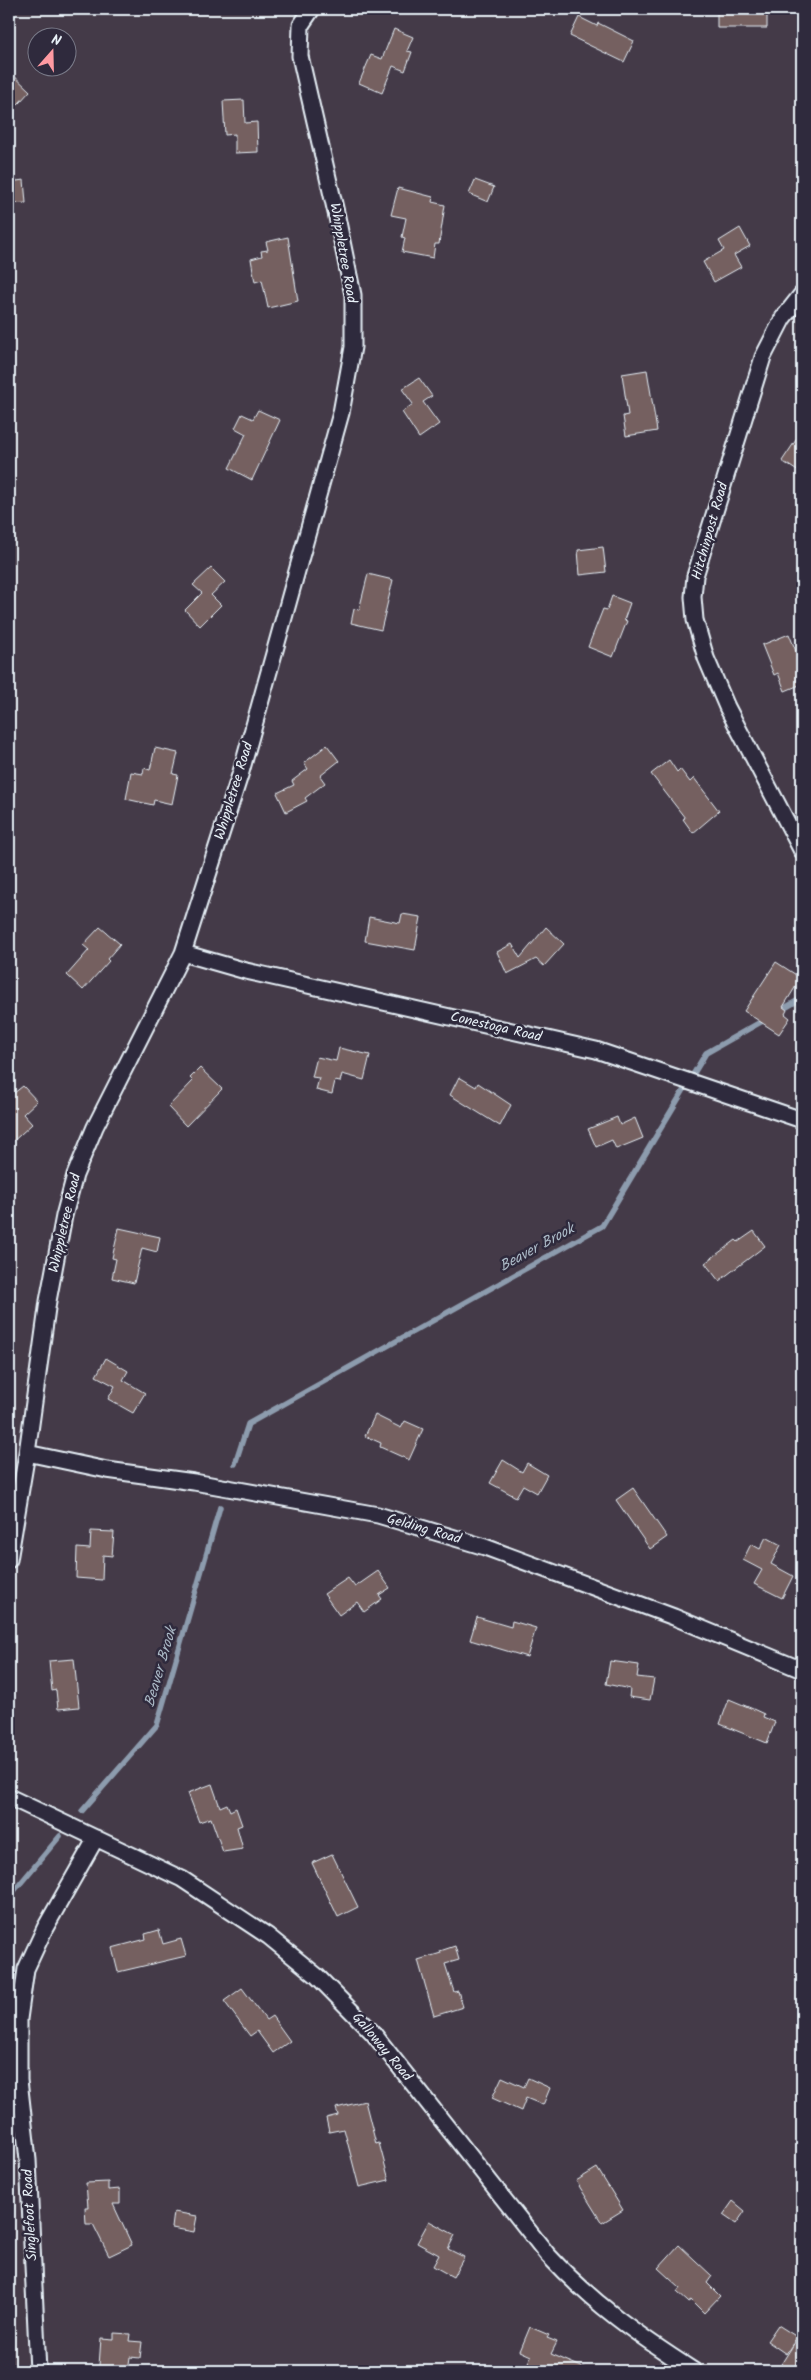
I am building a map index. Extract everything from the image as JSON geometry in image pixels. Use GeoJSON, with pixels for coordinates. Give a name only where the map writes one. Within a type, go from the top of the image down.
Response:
{"type":"FeatureCollection","features":[{"type":"Feature","properties":{"kind":"street","name":"Whippletree Road"},"geometry":{"type":"LineString","coordinates":[[9,1560],[27,1453],[48,1300],[64,1216],[75,1175],[95,1127],[184,953],[242,772],[341,413],[353,347],[353,295],[300,56],[301,25],[312,9]]}},
{"type":"Feature","properties":{"kind":"street","name":"Hitchinpost Road"},"geometry":{"type":"LineString","coordinates":[[802,294],[783,318],[763,357],[695,576],[693,597],[695,620],[711,672],[727,707],[802,851]]}},
{"type":"Feature","properties":{"kind":"street","name":"Conestoga Road"},"geometry":{"type":"LineString","coordinates":[[184,953],[246,970],[596,1050],[802,1120]]}},
{"type":"Feature","properties":{"kind":"street","name":"Gelding Road"},"geometry":{"type":"LineString","coordinates":[[27,1453],[107,1470],[194,1482],[378,1515],[485,1547],[674,1617],[802,1670]]}},
{"type":"Feature","properties":{"kind":"street","name":"Galloway Road"},"geometry":{"type":"LineString","coordinates":[[9,1797],[182,1879],[268,1936],[317,1976],[373,2033],[547,2254],[568,2276],[616,2318],[694,2371]]}},
{"type":"Feature","properties":{"kind":"street","name":"Singlefoot Road"},"geometry":{"type":"LineString","coordinates":[[38,2371],[28,2169],[19,2080],[19,2019],[26,1969],[45,1928],[96,1838]]}},
{"type":"Feature","properties":{"kind":"building"},"geometry":{"type":"Polygon","coordinates":[[[717,9],[767,9],[767,28],[717,28],[717,9]]]}},
{"type":"Feature","properties":{"kind":"building"},"geometry":{"type":"Polygon","coordinates":[[[579,17],[597,26],[598,23],[634,41],[624,62],[570,36],[579,17]]]}},
{"type":"Feature","properties":{"kind":"building"},"geometry":{"type":"Polygon","coordinates":[[[394,29],[413,37],[407,51],[412,52],[405,71],[393,66],[382,93],[359,83],[371,55],[382,59],[394,29]]]}},
{"type":"Feature","properties":{"kind":"building"},"geometry":{"type":"Polygon","coordinates":[[[9,71],[30,91],[9,114],[9,71]]]}},
{"type":"Feature","properties":{"kind":"building"},"geometry":{"type":"Polygon","coordinates":[[[244,100],[245,123],[257,122],[258,152],[235,153],[235,134],[225,135],[223,101],[244,100]]]}},
{"type":"Feature","properties":{"kind":"building"},"geometry":{"type":"Polygon","coordinates":[[[24,180],[26,203],[9,204],[9,182],[24,180]]]}},
{"type":"Feature","properties":{"kind":"building"},"geometry":{"type":"Polygon","coordinates":[[[475,180],[494,187],[488,202],[469,194],[475,180]]]}},
{"type":"Feature","properties":{"kind":"building"},"geometry":{"type":"Polygon","coordinates":[[[398,188],[433,197],[432,202],[445,205],[439,244],[435,244],[433,258],[402,252],[405,238],[402,237],[406,218],[391,215],[398,188]]]}},
{"type":"Feature","properties":{"kind":"building"},"geometry":{"type":"Polygon","coordinates":[[[740,228],[750,246],[734,255],[741,267],[714,282],[703,262],[724,250],[719,241],[740,228]]]}},
{"type":"Feature","properties":{"kind":"building"},"geometry":{"type":"Polygon","coordinates":[[[288,237],[298,301],[268,308],[262,280],[255,282],[251,259],[262,256],[261,251],[268,250],[266,242],[288,237]]]}},
{"type":"Feature","properties":{"kind":"building"},"geometry":{"type":"Polygon","coordinates":[[[647,370],[657,431],[626,436],[623,416],[628,415],[622,374],[647,370]]]}},
{"type":"Feature","properties":{"kind":"building"},"geometry":{"type":"Polygon","coordinates":[[[419,378],[432,396],[423,402],[439,424],[419,438],[402,412],[413,404],[402,389],[419,378]]]}},
{"type":"Feature","properties":{"kind":"building"},"geometry":{"type":"Polygon","coordinates":[[[258,410],[280,420],[252,480],[229,468],[246,434],[235,428],[242,414],[253,419],[258,410]]]}},
{"type":"Feature","properties":{"kind":"building"},"geometry":{"type":"Polygon","coordinates":[[[802,431],[802,474],[782,461],[802,431]]]}},
{"type":"Feature","properties":{"kind":"building"},"geometry":{"type":"Polygon","coordinates":[[[603,547],[606,572],[580,575],[578,550],[603,547]]]}},
{"type":"Feature","properties":{"kind":"building"},"geometry":{"type":"Polygon","coordinates":[[[211,568],[225,582],[211,595],[221,605],[200,626],[185,610],[202,593],[193,585],[211,568]]]}},
{"type":"Feature","properties":{"kind":"building"},"geometry":{"type":"Polygon","coordinates":[[[368,574],[393,580],[381,630],[351,623],[354,609],[359,610],[368,574]]]}},
{"type":"Feature","properties":{"kind":"building"},"geometry":{"type":"Polygon","coordinates":[[[612,596],[630,603],[624,620],[627,621],[613,657],[588,647],[603,609],[607,610],[612,596]]]}},
{"type":"Feature","properties":{"kind":"building"},"geometry":{"type":"Polygon","coordinates":[[[789,634],[802,666],[802,684],[785,691],[778,673],[774,675],[762,645],[789,634]]]}},
{"type":"Feature","properties":{"kind":"building"},"geometry":{"type":"Polygon","coordinates":[[[327,745],[339,761],[320,776],[325,783],[305,798],[307,801],[286,812],[277,793],[294,785],[292,781],[308,769],[304,763],[327,745]]]}},
{"type":"Feature","properties":{"kind":"building"},"geometry":{"type":"Polygon","coordinates":[[[155,748],[178,753],[173,774],[178,775],[172,804],[154,800],[153,805],[126,799],[131,772],[143,774],[144,768],[150,770],[155,748]]]}},
{"type":"Feature","properties":{"kind":"building"},"geometry":{"type":"Polygon","coordinates":[[[669,760],[677,772],[680,769],[690,782],[694,778],[719,811],[693,833],[683,819],[685,818],[651,774],[669,760]]]}},
{"type":"Feature","properties":{"kind":"building"},"geometry":{"type":"Polygon","coordinates":[[[402,914],[421,917],[415,950],[365,941],[369,917],[400,923],[402,914]]]}},
{"type":"Feature","properties":{"kind":"building"},"geometry":{"type":"Polygon","coordinates":[[[100,927],[120,944],[107,959],[109,961],[83,990],[67,975],[89,950],[83,945],[100,927]]]}},
{"type":"Feature","properties":{"kind":"building"},"geometry":{"type":"Polygon","coordinates":[[[546,927],[564,944],[544,966],[536,959],[507,974],[497,952],[512,944],[520,958],[546,927]]]}},
{"type":"Feature","properties":{"kind":"building"},"geometry":{"type":"Polygon","coordinates":[[[776,962],[801,978],[783,1007],[787,1010],[785,1014],[790,1018],[779,1034],[744,1011],[776,962]]]}},
{"type":"Feature","properties":{"kind":"building"},"geometry":{"type":"Polygon","coordinates":[[[339,1048],[370,1055],[364,1080],[342,1074],[340,1082],[335,1081],[332,1094],[316,1090],[319,1078],[312,1077],[317,1057],[336,1061],[339,1048]]]}},
{"type":"Feature","properties":{"kind":"building"},"geometry":{"type":"Polygon","coordinates":[[[200,1068],[222,1089],[186,1126],[168,1107],[193,1081],[190,1078],[200,1068]]]}},
{"type":"Feature","properties":{"kind":"building"},"geometry":{"type":"Polygon","coordinates":[[[459,1077],[476,1087],[478,1083],[511,1105],[500,1126],[450,1095],[459,1077]]]}},
{"type":"Feature","properties":{"kind":"building"},"geometry":{"type":"Polygon","coordinates":[[[23,1086],[37,1101],[23,1114],[32,1124],[9,1145],[9,1097],[23,1086]]]}},
{"type":"Feature","properties":{"kind":"building"},"geometry":{"type":"Polygon","coordinates":[[[617,1117],[620,1125],[635,1118],[643,1138],[616,1149],[612,1140],[596,1147],[588,1129],[617,1117]]]}},
{"type":"Feature","properties":{"kind":"building"},"geometry":{"type":"Polygon","coordinates":[[[119,1228],[160,1237],[157,1252],[142,1248],[134,1283],[112,1278],[116,1259],[112,1258],[119,1228]]]}},
{"type":"Feature","properties":{"kind":"building"},"geometry":{"type":"Polygon","coordinates":[[[754,1231],[765,1246],[719,1281],[705,1263],[736,1240],[738,1242],[754,1231]]]}},
{"type":"Feature","properties":{"kind":"building"},"geometry":{"type":"Polygon","coordinates":[[[106,1358],[128,1371],[123,1380],[145,1393],[133,1413],[108,1399],[115,1386],[96,1376],[106,1358]]]}},
{"type":"Feature","properties":{"kind":"building"},"geometry":{"type":"Polygon","coordinates":[[[375,1415],[401,1428],[405,1421],[423,1429],[409,1460],[380,1447],[381,1443],[365,1436],[375,1415]]]}},
{"type":"Feature","properties":{"kind":"building"},"geometry":{"type":"Polygon","coordinates":[[[503,1460],[522,1472],[527,1463],[547,1475],[537,1493],[523,1485],[516,1497],[490,1483],[503,1460]]]}},
{"type":"Feature","properties":{"kind":"building"},"geometry":{"type":"Polygon","coordinates":[[[633,1488],[667,1537],[650,1549],[616,1500],[633,1488]]]}},
{"type":"Feature","properties":{"kind":"building"},"geometry":{"type":"Polygon","coordinates":[[[91,1531],[114,1532],[112,1556],[103,1555],[102,1580],[76,1578],[77,1548],[90,1549],[91,1531]]]}},
{"type":"Feature","properties":{"kind":"building"},"geometry":{"type":"Polygon","coordinates":[[[766,1537],[781,1545],[771,1564],[793,1576],[782,1598],[754,1584],[762,1570],[743,1560],[751,1544],[760,1549],[766,1537]]]}},
{"type":"Feature","properties":{"kind":"building"},"geometry":{"type":"Polygon","coordinates":[[[378,1571],[390,1588],[379,1595],[382,1599],[364,1612],[357,1602],[339,1615],[324,1594],[348,1578],[355,1587],[378,1571]]]}},
{"type":"Feature","properties":{"kind":"building"},"geometry":{"type":"Polygon","coordinates":[[[477,1617],[511,1627],[512,1621],[536,1628],[527,1657],[470,1640],[477,1617]]]}},
{"type":"Feature","properties":{"kind":"building"},"geometry":{"type":"Polygon","coordinates":[[[74,1659],[79,1707],[58,1709],[56,1690],[52,1691],[49,1661],[74,1659]]]}},
{"type":"Feature","properties":{"kind":"building"},"geometry":{"type":"Polygon","coordinates":[[[610,1661],[639,1665],[637,1677],[654,1679],[650,1700],[629,1697],[630,1689],[606,1684],[610,1661]]]}},
{"type":"Feature","properties":{"kind":"building"},"geometry":{"type":"Polygon","coordinates":[[[729,1699],[764,1714],[763,1717],[775,1722],[767,1743],[720,1724],[729,1699]]]}},
{"type":"Feature","properties":{"kind":"building"},"geometry":{"type":"Polygon","coordinates":[[[212,1784],[220,1807],[227,1804],[230,1811],[236,1808],[242,1825],[237,1827],[243,1849],[223,1852],[211,1818],[199,1822],[188,1793],[212,1784]]]}},
{"type":"Feature","properties":{"kind":"building"},"geometry":{"type":"Polygon","coordinates":[[[332,1854],[358,1907],[338,1917],[312,1863],[332,1854]]]}},
{"type":"Feature","properties":{"kind":"building"},"geometry":{"type":"Polygon","coordinates":[[[159,1930],[163,1944],[181,1939],[186,1956],[118,1972],[112,1948],[146,1939],[145,1934],[159,1930]]]}},
{"type":"Feature","properties":{"kind":"building"},"geometry":{"type":"Polygon","coordinates":[[[455,1946],[459,1960],[445,1964],[454,1992],[458,1991],[463,2007],[434,2016],[418,1960],[441,1953],[440,1951],[455,1946]]]}},
{"type":"Feature","properties":{"kind":"building"},"geometry":{"type":"Polygon","coordinates":[[[242,1988],[266,2020],[272,2016],[290,2041],[273,2053],[257,2031],[250,2036],[224,2001],[242,1988]]]}},
{"type":"Feature","properties":{"kind":"building"},"geometry":{"type":"Polygon","coordinates":[[[502,2077],[524,2087],[528,2078],[550,2088],[543,2105],[526,2098],[521,2111],[492,2098],[502,2077]]]}},
{"type":"Feature","properties":{"kind":"building"},"geometry":{"type":"Polygon","coordinates":[[[365,2101],[376,2144],[379,2143],[389,2180],[359,2187],[344,2129],[329,2132],[326,2118],[338,2115],[336,2108],[365,2101]]]}},
{"type":"Feature","properties":{"kind":"building"},"geometry":{"type":"Polygon","coordinates":[[[597,2168],[623,2210],[602,2223],[576,2181],[597,2168]]]}},
{"type":"Feature","properties":{"kind":"building"},"geometry":{"type":"Polygon","coordinates":[[[108,2182],[108,2190],[120,2189],[120,2204],[113,2204],[132,2245],[109,2256],[93,2224],[86,2224],[85,2207],[88,2207],[86,2183],[108,2182]]]}},
{"type":"Feature","properties":{"kind":"building"},"geometry":{"type":"Polygon","coordinates":[[[733,2201],[745,2211],[736,2224],[723,2215],[733,2201]]]}},
{"type":"Feature","properties":{"kind":"building"},"geometry":{"type":"Polygon","coordinates":[[[174,2212],[197,2216],[194,2232],[172,2228],[174,2212]]]}},
{"type":"Feature","properties":{"kind":"building"},"geometry":{"type":"Polygon","coordinates":[[[429,2221],[455,2235],[448,2249],[464,2257],[453,2277],[433,2266],[439,2255],[417,2243],[429,2221]]]}},
{"type":"Feature","properties":{"kind":"building"},"geometry":{"type":"Polygon","coordinates":[[[679,2245],[712,2276],[707,2283],[720,2296],[704,2313],[691,2300],[688,2302],[677,2292],[680,2288],[658,2268],[679,2245]]]}},
{"type":"Feature","properties":{"kind":"building"},"geometry":{"type":"Polygon","coordinates":[[[778,2325],[797,2337],[786,2354],[767,2341],[778,2325]]]}},
{"type":"Feature","properties":{"kind":"building"},"geometry":{"type":"Polygon","coordinates":[[[530,2327],[549,2335],[547,2338],[557,2342],[551,2354],[591,2371],[524,2371],[531,2356],[520,2351],[530,2327]]]}},
{"type":"Feature","properties":{"kind":"building"},"geometry":{"type":"Polygon","coordinates":[[[802,2331],[802,2371],[788,2371],[780,2366],[802,2331]]]}},
{"type":"Feature","properties":{"kind":"building"},"geometry":{"type":"Polygon","coordinates":[[[114,2333],[130,2334],[129,2341],[142,2342],[140,2358],[130,2357],[128,2371],[101,2371],[99,2366],[101,2338],[114,2339],[114,2333]]]}},
{"type":"Feature","properties":{"kind":"waterway","name":"Beaver Brook"},"geometry":{"type":"LineString","coordinates":[[778,1012],[802,998]]}},
{"type":"Feature","properties":{"kind":"waterway","name":"Beaver Brook"},"geometry":{"type":"LineString","coordinates":[[235,1464],[248,1424],[602,1226],[706,1053],[766,1019]]}},
{"type":"Feature","properties":{"kind":"waterway","name":"Beaver Brook"},"geometry":{"type":"LineString","coordinates":[[82,1811],[157,1725],[220,1507]]}},
{"type":"Feature","properties":{"kind":"waterway","name":"Beaver Brook"},"geometry":{"type":"LineString","coordinates":[[9,1897],[60,1836]]}}]}
